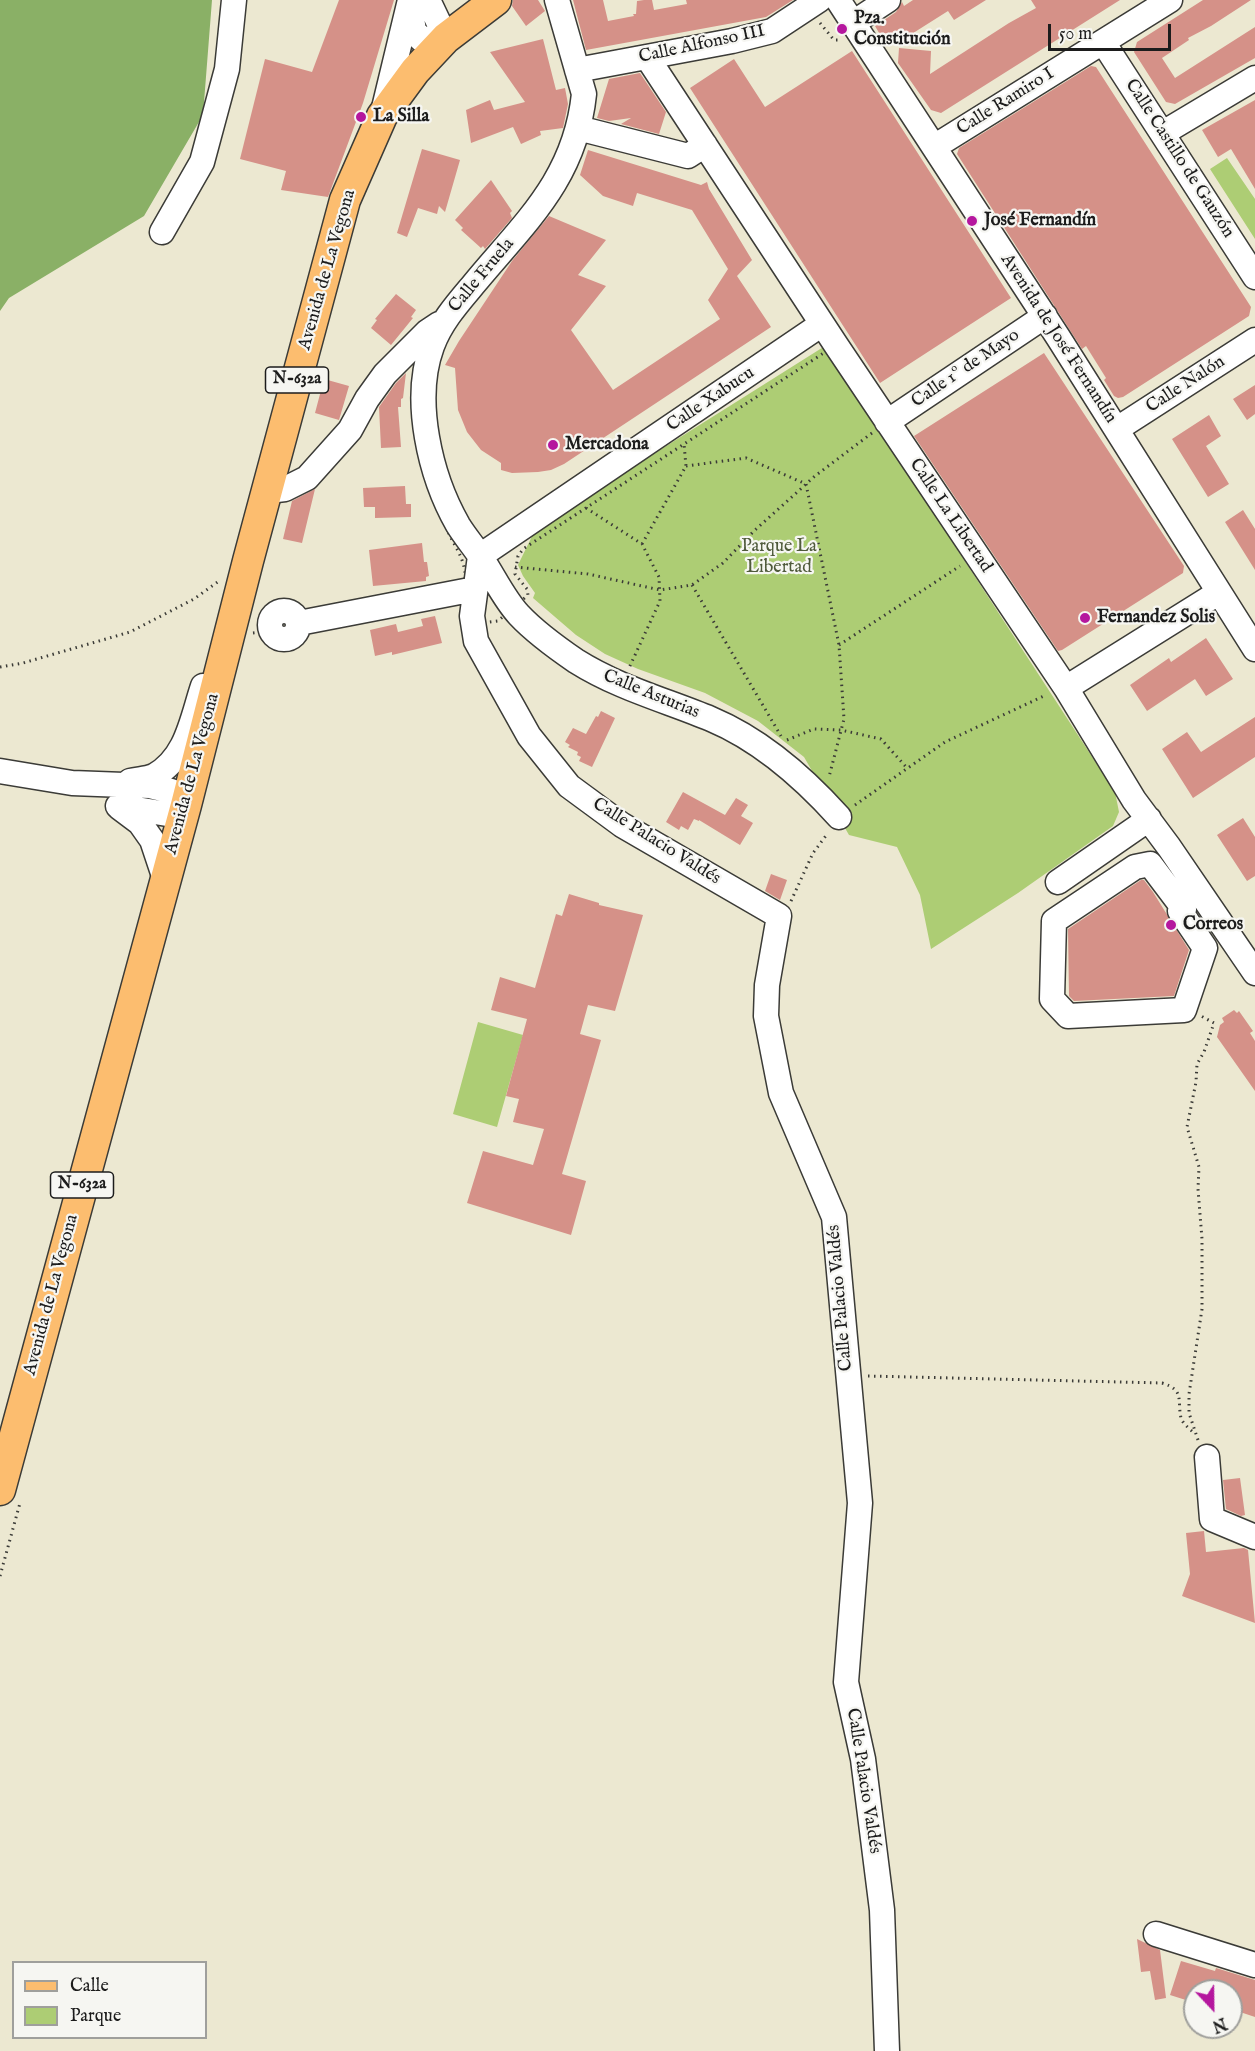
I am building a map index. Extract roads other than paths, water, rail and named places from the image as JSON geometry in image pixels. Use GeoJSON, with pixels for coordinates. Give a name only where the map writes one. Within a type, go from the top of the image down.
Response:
{"type":"FeatureCollection","features":[{"type":"Feature","properties":{"kind":"main road","name":"N-632a"},"geometry":{"type":"LineString","coordinates":[[446,38],[490,5]]}},
{"type":"Feature","properties":{"kind":"main road","name":"Avenida de La Vegona"},"geometry":{"type":"LineString","coordinates":[[0,1490],[186,805],[345,200],[382,116],[415,71],[446,38]]}},
{"type":"Feature","properties":{"kind":"street"},"geometry":{"type":"LineString","coordinates":[[162,232],[202,162],[227,69],[234,0]]}},
{"type":"Feature","properties":{"kind":"street","name":"Calle Fruela"},"geometry":{"type":"LineString","coordinates":[[480,556],[459,526],[445,499],[429,452],[424,410],[425,377],[435,327],[537,211],[558,180],[578,128],[585,94],[557,0]]}},
{"type":"Feature","properties":{"kind":"street","name":"Calle Alfonso III"},"geometry":{"type":"LineString","coordinates":[[575,63],[652,56],[772,31],[819,0]]}},
{"type":"Feature","properties":{"kind":"street","name":"Avenida de José Fernandín"},"geometry":{"type":"LineString","coordinates":[[838,0],[1045,316],[1255,650]]}},
{"type":"Feature","properties":{"kind":"street"},"geometry":{"type":"LineString","coordinates":[[853,23],[888,0]]}},
{"type":"Feature","properties":{"kind":"street","name":"Calle Ramiro I"},"geometry":{"type":"LineString","coordinates":[[934,147],[1170,0]]}},
{"type":"Feature","properties":{"kind":"street"},"geometry":{"type":"LineString","coordinates":[[420,1],[446,9],[490,5]]}},
{"type":"Feature","properties":{"kind":"street"},"geometry":{"type":"LineString","coordinates":[[420,1],[446,38]]}},
{"type":"Feature","properties":{"kind":"street"},"geometry":{"type":"LineString","coordinates":[[382,116],[420,1]]}},
{"type":"Feature","properties":{"kind":"street","name":"Calle Castillo de Gauzón"},"geometry":{"type":"LineString","coordinates":[[1103,42],[1255,277]]}},
{"type":"Feature","properties":{"kind":"street","name":"Calle La Libertad"},"geometry":{"type":"LineString","coordinates":[[652,56],[705,144],[822,324],[1066,688],[1134,800],[1149,819],[1189,905],[1255,973]]}},
{"type":"Feature","properties":{"kind":"street"},"geometry":{"type":"LineString","coordinates":[[1163,133],[1255,78]]}},
{"type":"Feature","properties":{"kind":"street"},"geometry":{"type":"LineString","coordinates":[[578,128],[688,156],[705,144]]}},
{"type":"Feature","properties":{"kind":"street","name":"Calle 1º de Mayo"},"geometry":{"type":"LineString","coordinates":[[887,422],[1045,316]]}},
{"type":"Feature","properties":{"kind":"street","name":"Calle Xabucu"},"geometry":{"type":"LineString","coordinates":[[480,556],[822,324]]}},
{"type":"Feature","properties":{"kind":"street"},"geometry":{"type":"LineString","coordinates":[[268,491],[285,489],[307,478],[350,430],[367,399],[385,374],[435,327]]}},
{"type":"Feature","properties":{"kind":"street","name":"Calle Nalón"},"geometry":{"type":"LineString","coordinates":[[1117,429],[1255,340]]}},
{"type":"Feature","properties":{"kind":"street","name":"Calle Palacio Valdés"},"geometry":{"type":"LineString","coordinates":[[480,556],[470,589],[476,641],[529,736],[569,786],[622,825],[780,916],[767,985],[766,1016],[781,1094],[834,1217],[860,1503],[846,1682],[863,1759],[882,1910],[887,2051]]}},
{"type":"Feature","properties":{"kind":"street","name":"Calle Asturias"},"geometry":{"type":"LineString","coordinates":[[480,556],[518,614],[574,660],[632,691],[713,720],[759,744],[822,799],[838,817]]}},
{"type":"Feature","properties":{"kind":"street"},"geometry":{"type":"LineString","coordinates":[[298,623],[470,589]]}},
{"type":"Feature","properties":{"kind":"street"},"geometry":{"type":"LineString","coordinates":[[1066,688],[1218,593]]}},
{"type":"Feature","properties":{"kind":"street"},"geometry":{"type":"LineString","coordinates":[[115,795],[152,777],[168,766],[181,752],[209,667],[227,642]]}},
{"type":"Feature","properties":{"kind":"street"},"geometry":{"type":"LineString","coordinates":[[0,771],[72,783],[115,795],[167,814],[186,805]]}},
{"type":"Feature","properties":{"kind":"street"},"geometry":{"type":"LineString","coordinates":[[115,795],[152,840],[165,879]]}},
{"type":"Feature","properties":{"kind":"street"},"geometry":{"type":"LineString","coordinates":[[1058,882],[1149,819]]}},
{"type":"Feature","properties":{"kind":"street"},"geometry":{"type":"LineString","coordinates":[[1150,864],[1189,905],[1205,948],[1184,1010],[1068,1016],[1052,999],[1054,921],[1136,867],[1150,864]]}},
{"type":"Feature","properties":{"kind":"street"},"geometry":{"type":"LineString","coordinates":[[1151,889],[1156,888],[1172,906],[1189,905]]}},
{"type":"Feature","properties":{"kind":"street"},"geometry":{"type":"LineString","coordinates":[[1208,1457],[1212,1519],[1255,1537]]}},
{"type":"Feature","properties":{"kind":"street"},"geometry":{"type":"LineString","coordinates":[[1156,1934],[1255,1965]]}},
{"type":"Feature","properties":{"kind":"place","name":"Pza. Constitución"},"geometry":{"type":"Point","coordinates":[842,29]}},
{"type":"Feature","properties":{"kind":"place","name":"La Silla"},"geometry":{"type":"Point","coordinates":[361,117]}},
{"type":"Feature","properties":{"kind":"place","name":"José Fernandín"},"geometry":{"type":"Point","coordinates":[972,221]}},
{"type":"Feature","properties":{"kind":"place","name":"Mercadona"},"geometry":{"type":"Point","coordinates":[553,445]}},
{"type":"Feature","properties":{"kind":"place","name":"Fernandez Solis"},"geometry":{"type":"Point","coordinates":[1085,618]}},
{"type":"Feature","properties":{"kind":"place","name":"Correos"},"geometry":{"type":"Point","coordinates":[1171,925]}},
{"type":"Feature","properties":{"kind":"park label","name":"Parque La Libertad"},"geometry":{"type":"Point","coordinates":[779,557]}}]}
